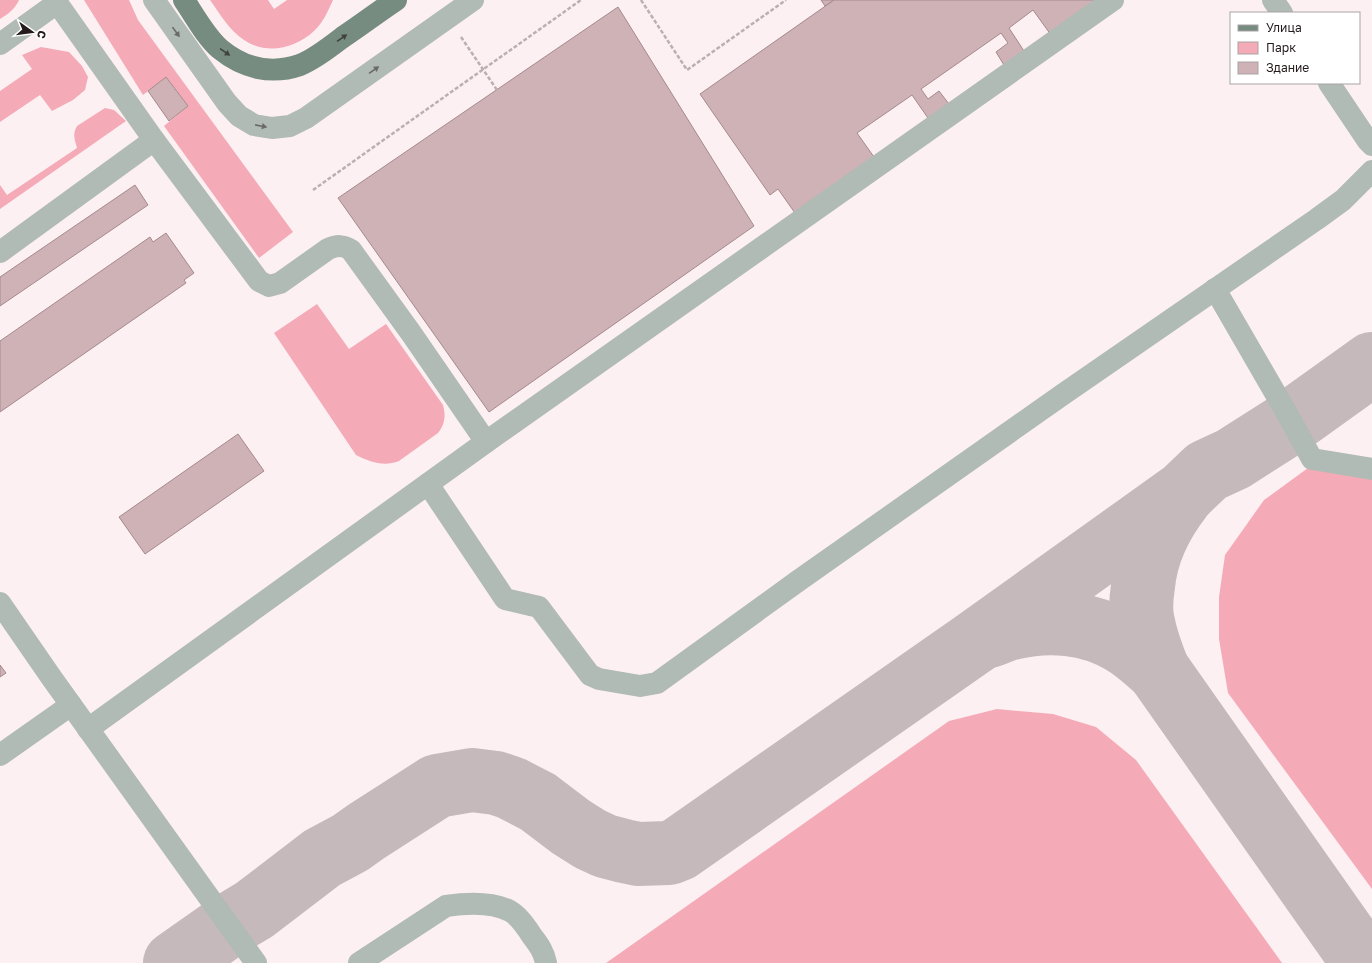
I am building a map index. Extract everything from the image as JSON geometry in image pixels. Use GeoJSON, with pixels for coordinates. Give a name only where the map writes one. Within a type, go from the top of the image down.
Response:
{"type":"FeatureCollection","features":[{"type":"Feature","properties":{"kind":"main road"},"geometry":{"type":"LineString","coordinates":[[184,0],[208,35],[219,48],[245,65],[261,69],[280,70],[301,65],[396,0]]}},
{"type":"Feature","properties":{"kind":"street"},"geometry":{"type":"LineString","coordinates":[[154,0],[226,103],[239,116],[254,125],[272,128],[290,126],[306,118],[473,0]]}},
{"type":"Feature","properties":{"kind":"street"},"geometry":{"type":"LineString","coordinates":[[88,729],[486,442],[1113,0]]}},
{"type":"Feature","properties":{"kind":"street"},"geometry":{"type":"LineString","coordinates":[[1273,0],[1281,12]]}},
{"type":"Feature","properties":{"kind":"street"},"geometry":{"type":"LineString","coordinates":[[0,44],[56,2],[154,140],[258,281],[264,284],[275,285],[280,283],[334,246],[340,246],[351,250],[411,333],[486,442]]}},
{"type":"Feature","properties":{"kind":"street"},"geometry":{"type":"LineString","coordinates":[[1330,84],[1372,145]]}},
{"type":"Feature","properties":{"kind":"street"},"geometry":{"type":"LineString","coordinates":[[0,252],[154,140]]}},
{"type":"Feature","properties":{"kind":"street"},"geometry":{"type":"LineString","coordinates":[[428,484],[505,599],[539,607],[590,675],[599,679],[640,686],[657,683],[785,590],[1343,200],[1372,171]]}},
{"type":"Feature","properties":{"kind":"street"},"geometry":{"type":"LineString","coordinates":[[1215,289],[1286,410],[1312,459],[1372,469]]}},
{"type":"Feature","properties":{"kind":"street"},"geometry":{"type":"LineString","coordinates":[[0,603],[88,729],[256,963]]}},
{"type":"Feature","properties":{"kind":"street"},"geometry":{"type":"LineString","coordinates":[[0,755],[71,705]]}},
{"type":"Feature","properties":{"kind":"street"},"geometry":{"type":"LineString","coordinates":[[359,963],[446,906],[463,903],[494,906],[511,912],[527,928],[535,939],[545,954],[546,963]]}},
{"type":"Feature","properties":{"kind":"path"},"geometry":{"type":"LineString","coordinates":[[314,190],[581,0]]}},
{"type":"Feature","properties":{"kind":"path"},"geometry":{"type":"LineString","coordinates":[[641,0],[687,70],[786,0]]}},
{"type":"Feature","properties":{"kind":"path"},"geometry":{"type":"LineString","coordinates":[[448,18],[497,90]]}},
{"type":"Feature","properties":{"kind":"green space"},"geometry":{"type":"Polygon","coordinates":[[[0,0],[19,0],[11,11],[0,19],[0,0]]]}},
{"type":"Feature","properties":{"kind":"green space"},"geometry":{"type":"Polygon","coordinates":[[[84,0],[129,0],[138,20],[293,232],[259,258],[164,126],[188,106],[166,77],[143,95],[84,0]]]}},
{"type":"Feature","properties":{"kind":"green space"},"geometry":{"type":"Polygon","coordinates":[[[210,0],[268,0],[274,9],[287,0],[333,0],[325,17],[314,31],[298,42],[289,46],[271,48],[253,45],[244,40],[225,22],[210,0]]]}},
{"type":"Feature","properties":{"kind":"green space"},"geometry":{"type":"Polygon","coordinates":[[[41,47],[69,52],[82,66],[88,77],[85,90],[73,100],[52,111],[40,95],[0,122],[0,91],[32,69],[22,55],[41,47]]]}},
{"type":"Feature","properties":{"kind":"green space"},"geometry":{"type":"Polygon","coordinates":[[[105,108],[114,110],[126,121],[0,209],[0,185],[7,195],[77,148],[74,134],[77,126],[105,108]]]}},
{"type":"Feature","properties":{"kind":"green space"},"geometry":{"type":"Polygon","coordinates":[[[317,304],[349,349],[386,324],[443,405],[444,420],[438,433],[399,461],[382,464],[356,455],[274,333],[317,304]]]}},
{"type":"Feature","properties":{"kind":"green space"},"geometry":{"type":"Polygon","coordinates":[[[1308,468],[1372,476],[1372,889],[1228,693],[1219,639],[1219,597],[1225,555],[1264,500],[1308,468]]]}},
{"type":"Feature","properties":{"kind":"green space"},"geometry":{"type":"Polygon","coordinates":[[[997,709],[1053,714],[1096,727],[1136,760],[1282,963],[606,963],[949,721],[997,709]]]}},
{"type":"Feature","properties":{"kind":"building"},"geometry":{"type":"Polygon","coordinates":[[[821,0],[834,0],[825,6],[821,0]]]}},
{"type":"Feature","properties":{"kind":"building"},"geometry":{"type":"Polygon","coordinates":[[[834,0],[1100,0],[1051,35],[1033,10],[1009,28],[1024,51],[1004,65],[996,52],[1008,43],[1001,33],[921,89],[928,99],[939,91],[949,104],[928,118],[912,95],[857,133],[874,157],[795,213],[778,189],[770,195],[700,94],[834,0]]]}},
{"type":"Feature","properties":{"kind":"building"},"geometry":{"type":"Polygon","coordinates":[[[618,7],[754,226],[489,412],[338,198],[618,7]]]}},
{"type":"Feature","properties":{"kind":"building"},"geometry":{"type":"Polygon","coordinates":[[[166,77],[188,106],[169,121],[148,91],[166,77]]]}},
{"type":"Feature","properties":{"kind":"building"},"geometry":{"type":"Polygon","coordinates":[[[135,185],[148,205],[0,306],[0,277],[135,185]]]}},
{"type":"Feature","properties":{"kind":"building"},"geometry":{"type":"Polygon","coordinates":[[[166,233],[194,273],[184,280],[186,283],[0,412],[0,341],[150,237],[153,242],[166,233]]]}},
{"type":"Feature","properties":{"kind":"building"},"geometry":{"type":"Polygon","coordinates":[[[238,434],[264,471],[145,554],[119,517],[238,434]]]}},
{"type":"Feature","properties":{"kind":"building"},"geometry":{"type":"Polygon","coordinates":[[[0,665],[6,673],[0,677],[0,665]]]}},
{"type":"Feature","properties":{"kind":"taxiway"},"geometry":{"type":"LineString","coordinates":[[175,963],[229,925],[254,910],[322,858],[350,843],[437,786],[472,780],[496,783],[511,788],[538,802],[571,827],[590,839],[605,846],[638,854],[669,853],[679,849],[974,643],[1185,492],[1207,471],[1233,459],[1291,422],[1372,364]]}},
{"type":"Feature","properties":{"kind":"taxiway"},"geometry":{"type":"LineString","coordinates":[[1181,497],[1173,507],[1155,539],[1147,562],[1141,600],[1141,614],[1146,635],[1158,670],[1364,963]]}},
{"type":"Feature","properties":{"kind":"taxiway"},"geometry":{"type":"LineString","coordinates":[[989,636],[1026,625],[1054,623],[1082,626],[1109,635],[1122,642],[1136,651],[1158,670]]}}]}
